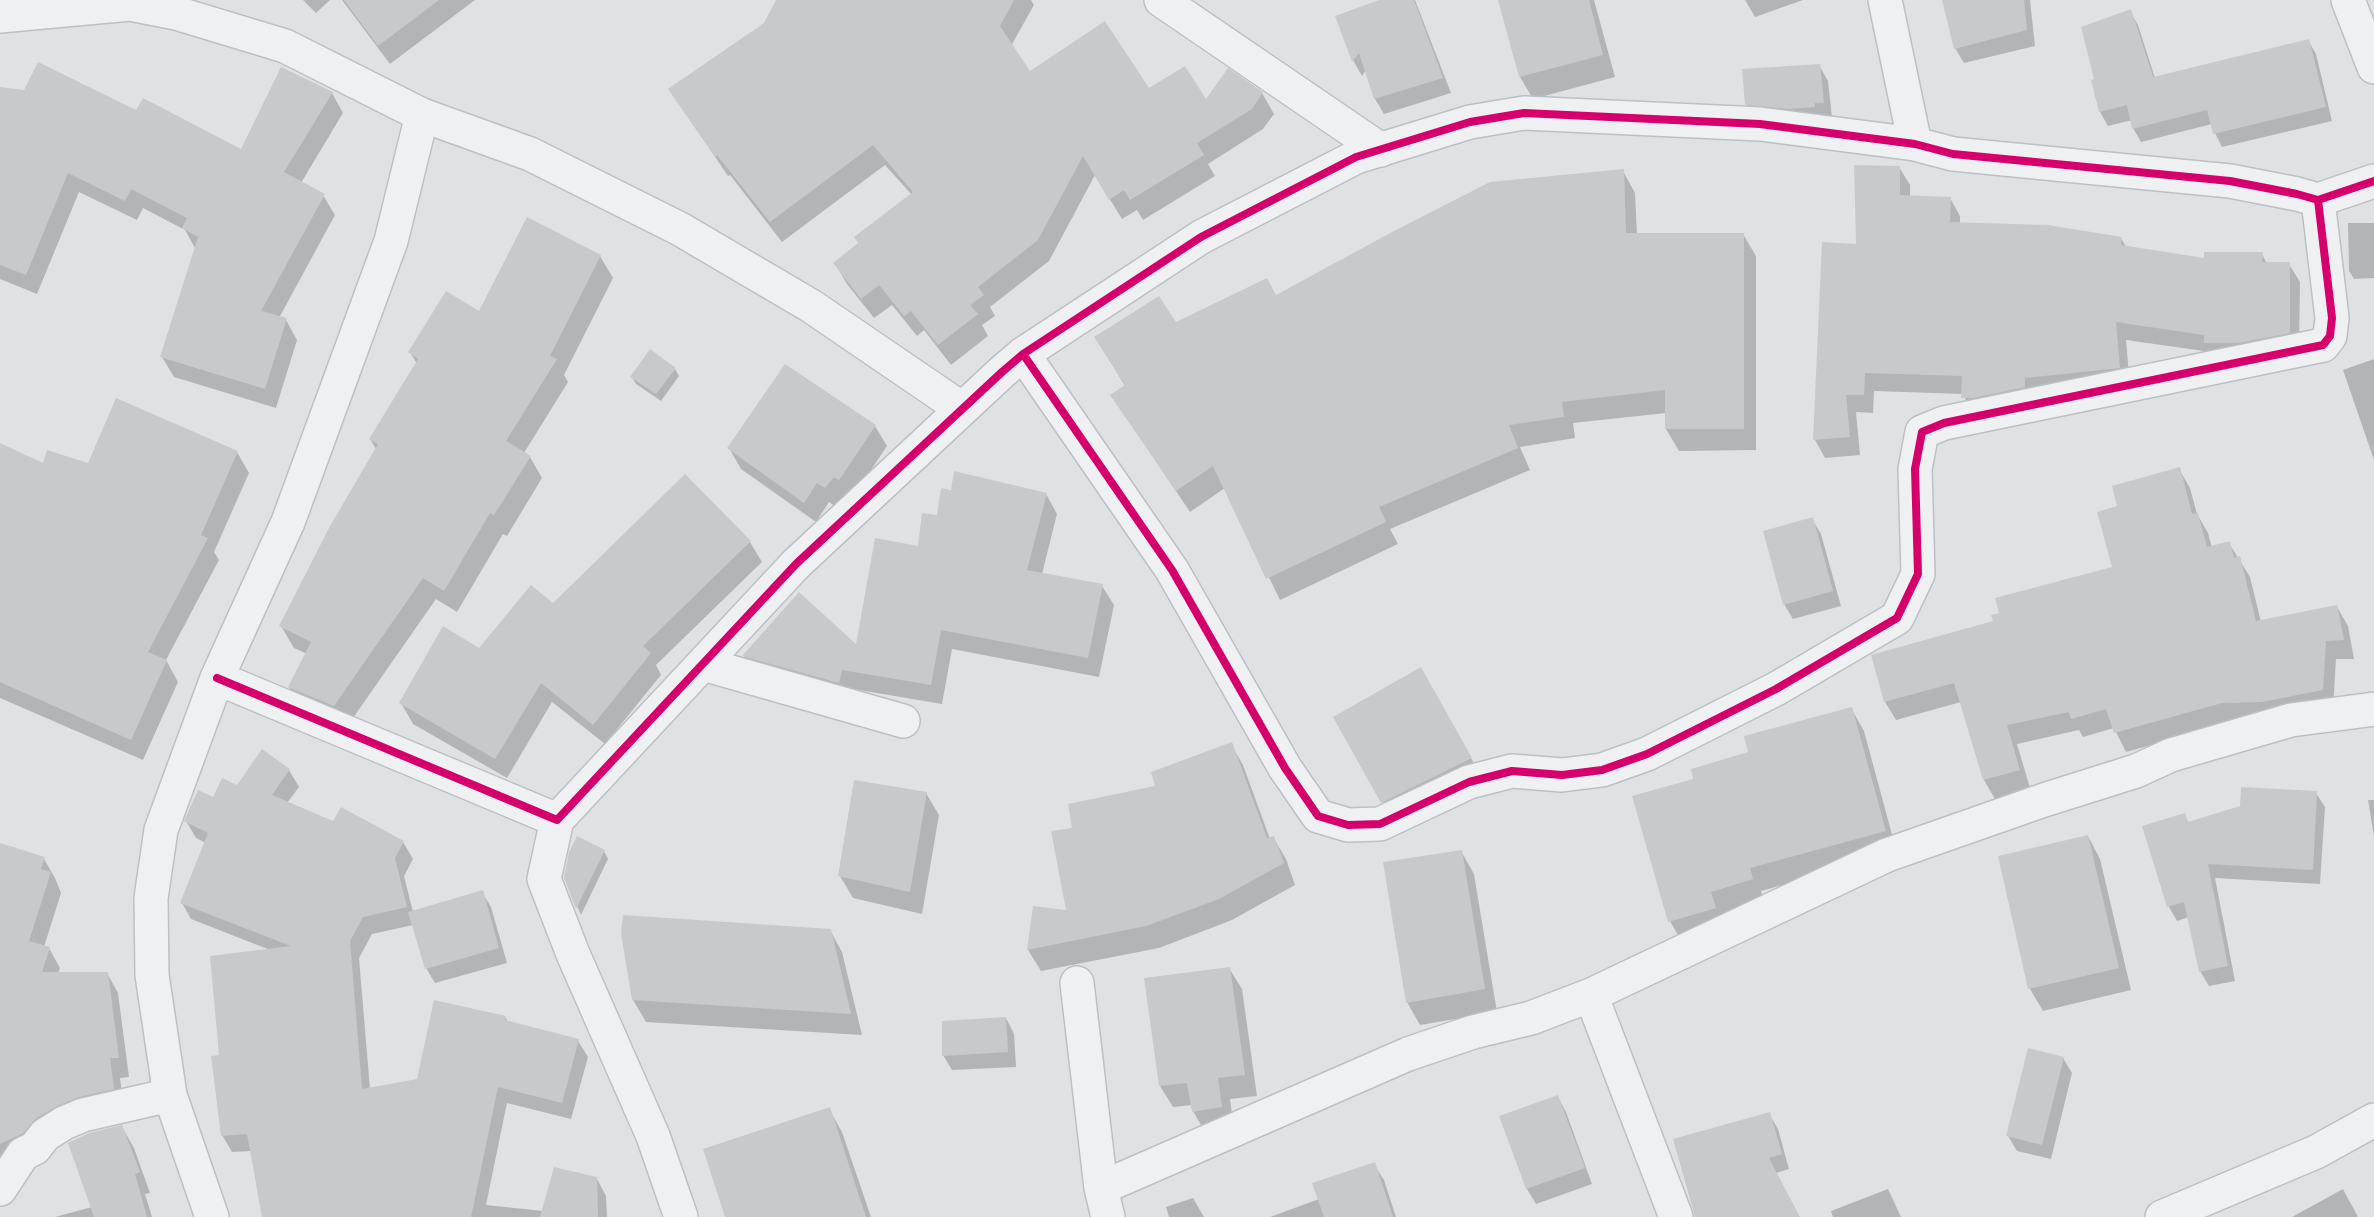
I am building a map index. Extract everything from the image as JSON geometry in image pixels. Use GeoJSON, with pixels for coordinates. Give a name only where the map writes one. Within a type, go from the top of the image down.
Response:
{"type":"FeatureCollection","features":[{"type":"Feature","properties":{"kind":"street"},"geometry":{"type":"LineString","coordinates":[[1161,0],[1381,150]]}},
{"type":"Feature","properties":{"kind":"street"},"geometry":{"type":"LineString","coordinates":[[1885,0],[1915,144]]}},
{"type":"Feature","properties":{"kind":"street"},"geometry":{"type":"LineString","coordinates":[[2348,0],[2374,67]]}},
{"type":"Feature","properties":{"kind":"street"},"geometry":{"type":"LineString","coordinates":[[0,16],[130,4],[183,6],[285,46],[422,115],[531,154],[680,229],[811,306],[962,409]]}},
{"type":"Feature","properties":{"kind":"street"},"geometry":{"type":"LineString","coordinates":[[681,1217],[653,1136],[573,954],[543,879],[557,820],[796,564],[962,409],[1023,354],[1201,237],[1356,157],[1470,122],[1524,113],[1760,124],[1915,144],[1953,154],[2230,181],[2318,200],[2374,181]]}},
{"type":"Feature","properties":{"kind":"street"},"geometry":{"type":"LineString","coordinates":[[212,1217],[170,1095],[152,975],[151,898],[161,830],[217,678],[288,522],[391,241],[422,115]]}},
{"type":"Feature","properties":{"kind":"street"},"geometry":{"type":"LineString","coordinates":[[1023,354],[1172,570],[1285,768],[1318,816],[1348,825],[1380,824],[1469,782],[1512,771],[1562,775],[1602,770],[1647,754],[1776,689],[1897,618],[1918,574],[1915,469],[1922,432],[1944,423],[2323,345],[2330,336],[2332,318],[2318,200]]}},
{"type":"Feature","properties":{"kind":"street"},"geometry":{"type":"LineString","coordinates":[[704,664],[903,721]]}},
{"type":"Feature","properties":{"kind":"street"},"geometry":{"type":"LineString","coordinates":[[217,678],[557,820]]}},
{"type":"Feature","properties":{"kind":"street"},"geometry":{"type":"LineString","coordinates":[[1077,983],[1104,1203],[1408,1054],[1473,1032],[1532,1018],[1591,995],[1887,855],[2033,803],[2136,771],[2171,755],[2291,720],[2374,709]]}},
{"type":"Feature","properties":{"kind":"street"},"geometry":{"type":"LineString","coordinates":[[1591,995],[1676,1217]]}},
{"type":"Feature","properties":{"kind":"street"},"geometry":{"type":"LineString","coordinates":[[0,1189],[23,1154],[35,1148],[45,1135],[64,1123],[82,1115],[170,1095]]}},
{"type":"Feature","properties":{"kind":"street"},"geometry":{"type":"LineString","coordinates":[[2162,1217],[2316,1152],[2374,1119]]}},
{"type":"Feature","properties":{"kind":"building"},"geometry":{"type":"Polygon","coordinates":[[[344,0],[439,0],[378,46],[344,0]]]}},
{"type":"Feature","properties":{"kind":"building"},"geometry":{"type":"Polygon","coordinates":[[[776,0],[1014,0],[1000,26],[1030,71],[1105,21],[1149,88],[1185,66],[1206,99],[1228,68],[1263,92],[1252,109],[1197,143],[1204,155],[1130,200],[1124,190],[1109,200],[1083,156],[1038,240],[978,287],[984,295],[970,305],[978,314],[938,345],[911,311],[904,316],[879,285],[861,299],[833,263],[858,243],[854,237],[913,192],[873,145],[770,222],[717,155],[715,157],[668,89],[764,23],[776,0]]]}},
{"type":"Feature","properties":{"kind":"building"},"geometry":{"type":"Polygon","coordinates":[[[1379,0],[1414,0],[1443,78],[1374,99],[1359,53],[1352,62],[1335,16],[1379,0]]]}},
{"type":"Feature","properties":{"kind":"building"},"geometry":{"type":"Polygon","coordinates":[[[1498,0],[1589,0],[1603,55],[1519,77],[1498,0]]]}},
{"type":"Feature","properties":{"kind":"building"},"geometry":{"type":"Polygon","coordinates":[[[1942,0],[2024,0],[2027,30],[1954,49],[1942,0]]]}},
{"type":"Feature","properties":{"kind":"building"},"geometry":{"type":"Polygon","coordinates":[[[2131,9],[2153,77],[2309,39],[2326,107],[2213,134],[2207,110],[2132,129],[2127,105],[2099,112],[2091,80],[2094,79],[2081,27],[2131,9]]]}},
{"type":"Feature","properties":{"kind":"building"},"geometry":{"type":"Polygon","coordinates":[[[38,62],[136,110],[143,98],[241,149],[281,67],[333,92],[284,172],[325,194],[261,311],[287,318],[265,389],[160,357],[198,237],[182,228],[187,218],[131,189],[125,201],[68,173],[26,275],[0,265],[0,87],[24,90],[38,62]]]}},
{"type":"Feature","properties":{"kind":"building"},"geometry":{"type":"Polygon","coordinates":[[[1820,64],[1824,103],[1815,103],[1815,107],[1790,109],[1745,105],[1742,69],[1820,64]]]}},
{"type":"Feature","properties":{"kind":"building"},"geometry":{"type":"Polygon","coordinates":[[[1854,165],[1900,166],[1900,195],[1951,197],[1950,222],[2048,225],[2122,237],[2121,245],[2204,258],[2204,252],[2263,252],[2262,262],[2290,262],[2290,333],[2238,343],[2204,343],[2204,335],[2116,322],[2120,368],[2025,378],[2025,387],[1973,398],[1961,398],[1962,376],[1865,373],[1864,395],[1846,395],[1850,437],[1813,440],[1822,242],[1856,244],[1854,165]]]}},
{"type":"Feature","properties":{"kind":"building"},"geometry":{"type":"Polygon","coordinates":[[[1624,169],[1626,233],[1744,233],[1744,429],[1665,429],[1665,390],[1562,402],[1564,417],[1509,425],[1518,448],[1379,507],[1386,522],[1266,579],[1213,466],[1176,491],[1110,395],[1125,385],[1094,337],[1159,296],[1176,322],[1267,278],[1276,295],[1490,182],[1624,169]]]}},
{"type":"Feature","properties":{"kind":"building"},"geometry":{"type":"Polygon","coordinates":[[[527,217],[601,255],[550,356],[557,359],[506,441],[531,456],[494,515],[490,513],[444,591],[423,578],[334,706],[288,687],[311,642],[279,626],[330,526],[378,444],[369,439],[418,359],[408,352],[446,291],[479,311],[527,217]]]}},
{"type":"Feature","properties":{"kind":"building"},"geometry":{"type":"Polygon","coordinates":[[[650,349],[676,368],[656,394],[630,377],[650,349]]]}},
{"type":"Feature","properties":{"kind":"building"},"geometry":{"type":"Polygon","coordinates":[[[785,364],[876,425],[839,480],[834,477],[825,488],[817,483],[804,503],[727,448],[785,364]]]}},
{"type":"Feature","properties":{"kind":"building"},"geometry":{"type":"Polygon","coordinates":[[[116,398],[238,451],[201,535],[208,538],[148,652],[167,660],[131,740],[0,682],[0,443],[43,463],[47,450],[88,463],[116,398]]]}},
{"type":"Feature","properties":{"kind":"building"},"geometry":{"type":"Polygon","coordinates":[[[2180,467],[2192,514],[2198,513],[2207,547],[2230,541],[2234,558],[2240,556],[2256,621],[2337,605],[2344,640],[2326,641],[2323,690],[2262,702],[2222,703],[2114,733],[2106,709],[2071,719],[2069,712],[2007,725],[2020,770],[1983,780],[1954,683],[1884,702],[1871,655],[1993,621],[1991,615],[1999,613],[1995,598],[2112,567],[2097,512],[2117,506],[2112,486],[2180,467]]]}},
{"type":"Feature","properties":{"kind":"building"},"geometry":{"type":"Polygon","coordinates":[[[954,471],[1047,493],[1027,570],[1103,584],[1088,658],[941,630],[931,685],[842,670],[839,683],[742,656],[799,592],[856,644],[875,538],[918,546],[922,513],[937,515],[941,488],[951,490],[954,471]]]}},
{"type":"Feature","properties":{"kind":"building"},"geometry":{"type":"Polygon","coordinates":[[[685,474],[751,541],[643,646],[651,653],[593,725],[541,683],[495,759],[399,703],[443,626],[479,648],[531,585],[553,603],[685,474]]]}},
{"type":"Feature","properties":{"kind":"building"},"geometry":{"type":"Polygon","coordinates":[[[1813,517],[1833,591],[1783,605],[1763,531],[1813,517]]]}},
{"type":"Feature","properties":{"kind":"building"},"geometry":{"type":"Polygon","coordinates":[[[1421,667],[1472,758],[1381,803],[1333,717],[1421,667]]]}},
{"type":"Feature","properties":{"kind":"building"},"geometry":{"type":"Polygon","coordinates":[[[1852,707],[1886,831],[1750,868],[1753,879],[1711,892],[1716,908],[1668,922],[1632,796],[1693,779],[1691,769],[1748,752],[1744,736],[1852,707]]]}},
{"type":"Feature","properties":{"kind":"building"},"geometry":{"type":"Polygon","coordinates":[[[1232,742],[1267,838],[1274,836],[1284,863],[1219,899],[1146,926],[1027,950],[1033,906],[1066,910],[1051,831],[1072,828],[1068,804],[1155,786],[1151,772],[1232,742]]]}},
{"type":"Feature","properties":{"kind":"building"},"geometry":{"type":"Polygon","coordinates":[[[262,749],[290,769],[272,795],[333,821],[341,807],[404,841],[395,858],[407,907],[363,917],[350,941],[362,1089],[417,1079],[434,1000],[506,1016],[505,1020],[579,1039],[562,1103],[498,1087],[471,1217],[262,1217],[247,1134],[221,1136],[211,1056],[219,1055],[210,956],[291,946],[180,903],[208,833],[184,821],[198,790],[213,797],[222,778],[237,785],[262,749]]]}},
{"type":"Feature","properties":{"kind":"building"},"geometry":{"type":"Polygon","coordinates":[[[854,780],[927,792],[910,892],[838,876],[854,780]]]}},
{"type":"Feature","properties":{"kind":"building"},"geometry":{"type":"Polygon","coordinates":[[[2241,787],[2317,791],[2313,870],[2208,864],[2228,966],[2199,972],[2184,902],[2167,907],[2142,826],[2185,813],[2188,822],[2240,806],[2241,787]]]}},
{"type":"Feature","properties":{"kind":"building"},"geometry":{"type":"Polygon","coordinates":[[[2088,835],[2119,968],[2028,989],[1998,856],[2088,835]]]}},
{"type":"Feature","properties":{"kind":"building"},"geometry":{"type":"Polygon","coordinates":[[[577,836],[605,850],[576,909],[564,878],[569,852],[577,836]]]}},
{"type":"Feature","properties":{"kind":"building"},"geometry":{"type":"Polygon","coordinates":[[[0,843],[45,857],[41,869],[51,872],[29,941],[50,947],[42,972],[108,972],[119,1058],[110,1058],[114,1089],[79,1097],[57,1106],[35,1119],[23,1133],[0,1144],[0,843]]]}},
{"type":"Feature","properties":{"kind":"building"},"geometry":{"type":"Polygon","coordinates":[[[1462,850],[1485,989],[1406,1003],[1383,862],[1462,850]]]}},
{"type":"Feature","properties":{"kind":"building"},"geometry":{"type":"Polygon","coordinates":[[[483,890],[499,948],[425,969],[408,912],[483,890]]]}},
{"type":"Feature","properties":{"kind":"building"},"geometry":{"type":"Polygon","coordinates":[[[623,915],[831,929],[851,1014],[632,1000],[621,933],[623,915]]]}},
{"type":"Feature","properties":{"kind":"building"},"geometry":{"type":"Polygon","coordinates":[[[1230,967],[1245,1075],[1218,1078],[1222,1107],[1192,1112],[1187,1083],[1159,1086],[1144,978],[1230,967]]]}},
{"type":"Feature","properties":{"kind":"building"},"geometry":{"type":"Polygon","coordinates":[[[1006,1017],[1008,1052],[942,1056],[942,1021],[1006,1017]]]}},
{"type":"Feature","properties":{"kind":"building"},"geometry":{"type":"Polygon","coordinates":[[[2028,1048],[2064,1057],[2042,1145],[2006,1136],[2028,1048]]]}},
{"type":"Feature","properties":{"kind":"building"},"geometry":{"type":"Polygon","coordinates":[[[1558,1095],[1585,1168],[1526,1189],[1499,1116],[1558,1095]]]}},
{"type":"Feature","properties":{"kind":"building"},"geometry":{"type":"Polygon","coordinates":[[[830,1107],[866,1217],[725,1217],[703,1149],[830,1107]]]}},
{"type":"Feature","properties":{"kind":"building"},"geometry":{"type":"Polygon","coordinates":[[[1770,1112],[1782,1154],[1769,1158],[1800,1217],[1695,1217],[1673,1139],[1770,1112]]]}},
{"type":"Feature","properties":{"kind":"building"},"geometry":{"type":"Polygon","coordinates":[[[122,1125],[140,1172],[135,1174],[147,1217],[94,1217],[68,1143],[89,1133],[122,1125]]]}},
{"type":"Feature","properties":{"kind":"building"},"geometry":{"type":"Polygon","coordinates":[[[1375,1162],[1393,1217],[1324,1217],[1312,1183],[1375,1162]]]}},
{"type":"Feature","properties":{"kind":"building"},"geometry":{"type":"Polygon","coordinates":[[[554,1167],[597,1177],[598,1217],[540,1217],[554,1167]]]}},
{"type":"Feature","properties":{"kind":"cycle path"},"geometry":{"type":"LineString","coordinates":[[217,678],[557,820],[796,564],[1023,354],[1201,237],[1356,157],[1470,122],[1524,113],[1760,124],[1915,144],[1953,154],[2230,181],[2318,200],[2374,181]]}},
{"type":"Feature","properties":{"kind":"cycle path"},"geometry":{"type":"LineString","coordinates":[[1023,354],[1172,570],[1285,768],[1318,816],[1348,825],[1380,824],[1469,782],[1512,771],[1562,775],[1602,770],[1647,754],[1776,689],[1897,618],[1918,574],[1915,469],[1922,432],[1944,423],[2323,345],[2330,336],[2332,318],[2318,200]]}}]}
